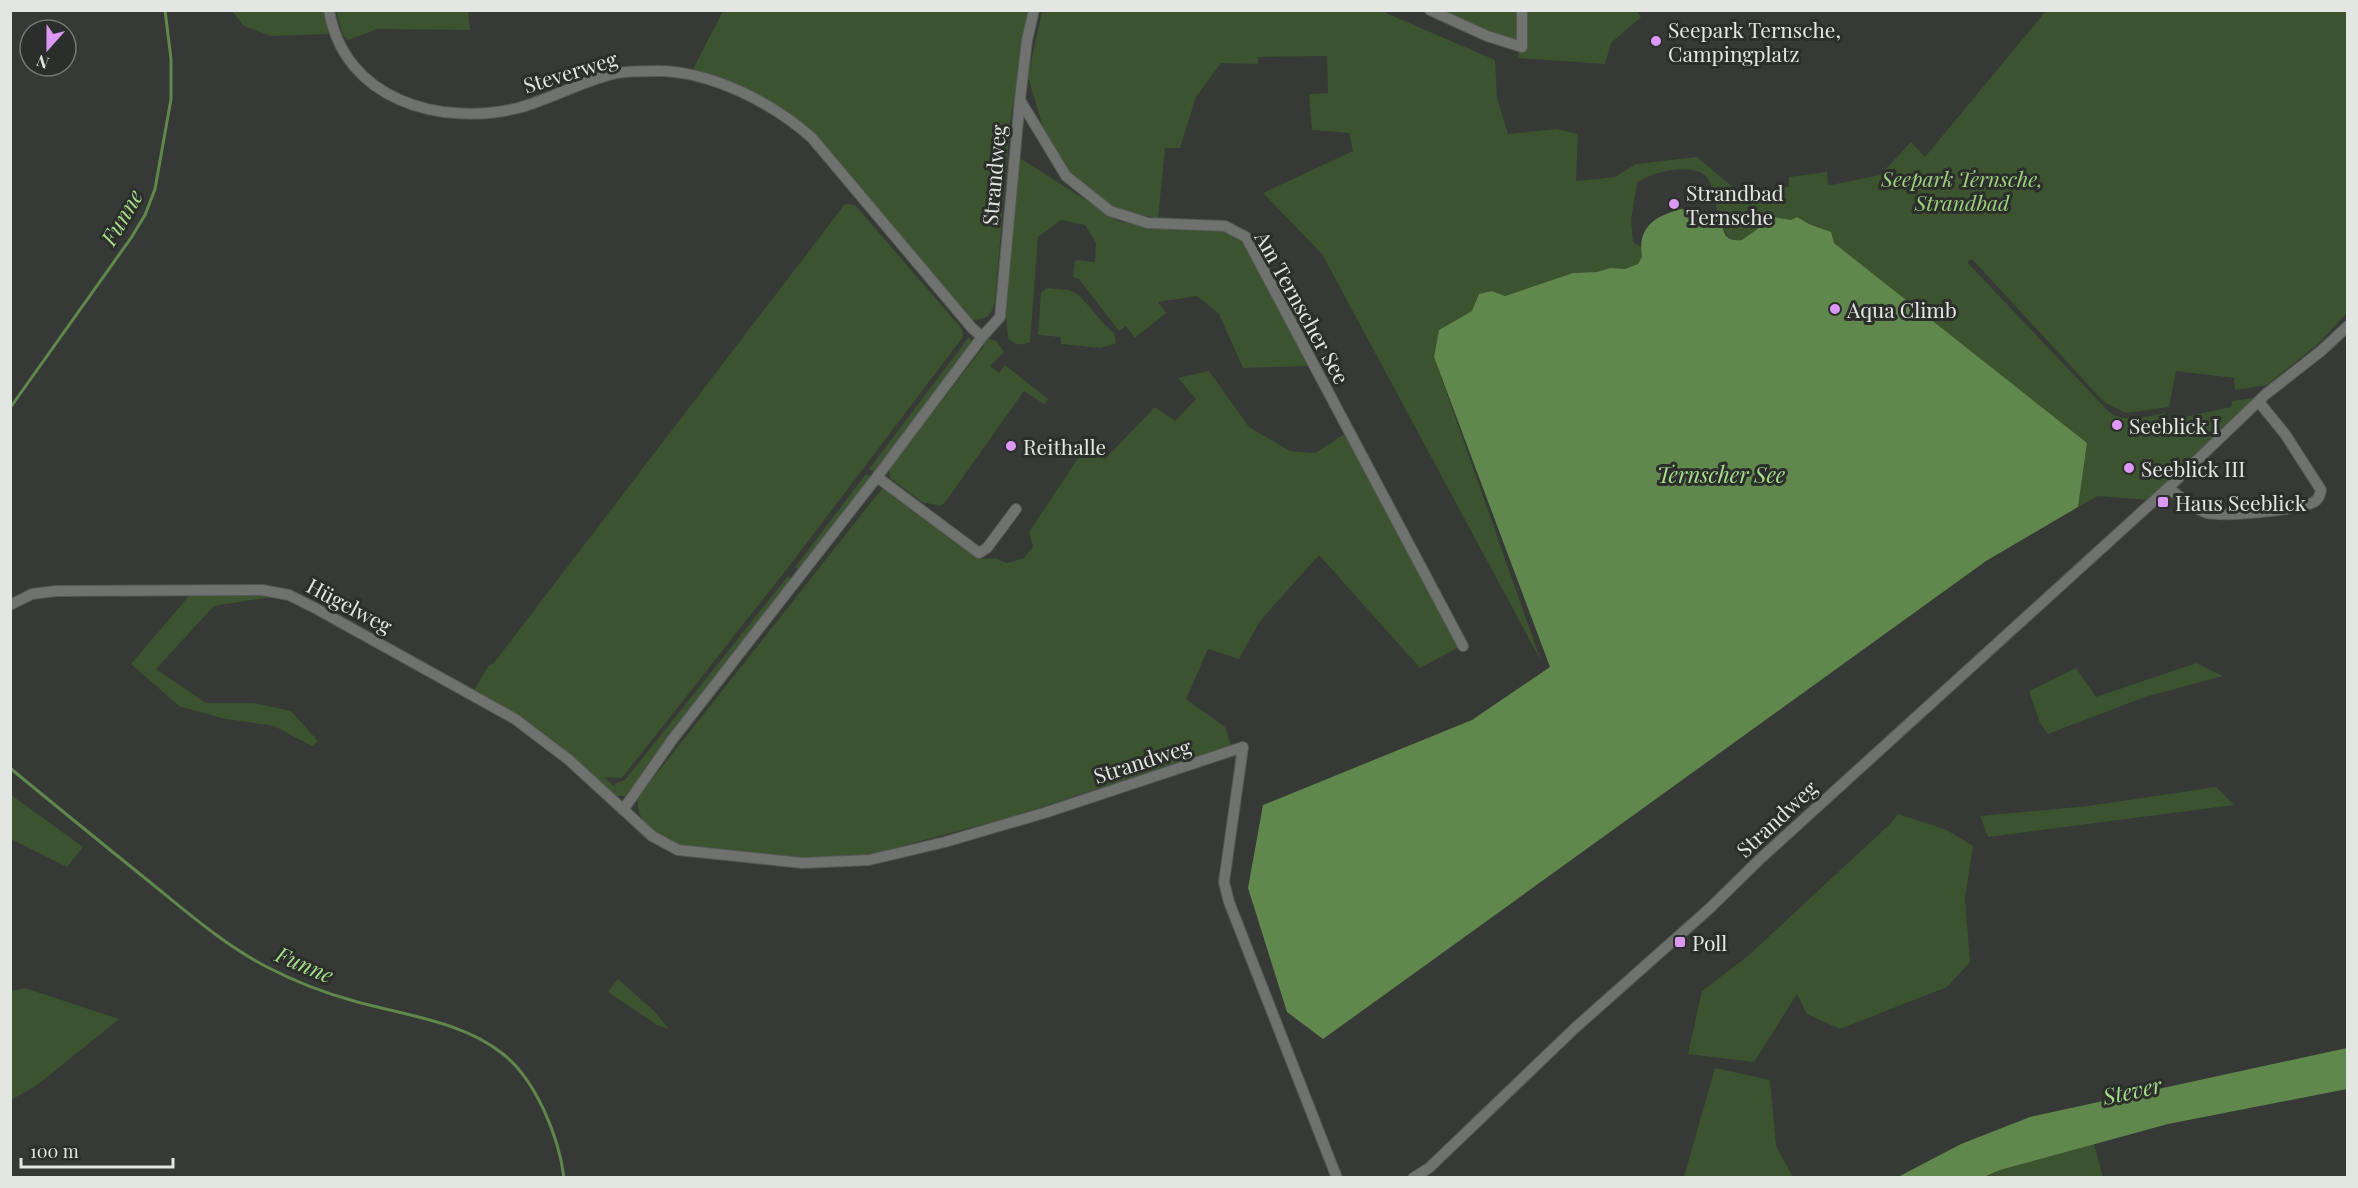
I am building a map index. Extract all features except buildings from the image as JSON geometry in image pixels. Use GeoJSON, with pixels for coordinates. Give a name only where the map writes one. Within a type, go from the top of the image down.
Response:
{"type":"FeatureCollection","features":[{"type":"Feature","properties":{"kind":"street","name":"Steverweg"},"geometry":{"type":"LineString","coordinates":[[329,10],[339,46],[364,77],[378,89],[415,106],[464,114],[517,108],[616,73],[627,72],[678,72],[697,76],[758,101],[782,114],[812,138],[982,337]]}},
{"type":"Feature","properties":{"kind":"street","name":"Strandweg"},"geometry":{"type":"LineString","coordinates":[[1034,10],[1027,40],[1020,99],[1000,317],[982,337],[877,477],[672,740],[623,810],[652,836],[678,850],[802,863],[869,861],[1044,813],[1243,747],[1239,786],[1226,859],[1224,882],[1228,902],[1336,1178]]}},
{"type":"Feature","properties":{"kind":"street"},"geometry":{"type":"LineString","coordinates":[[1430,10],[1487,36],[1522,46],[1522,10]]}},
{"type":"Feature","properties":{"kind":"street","name":"Am Ternscher See"},"geometry":{"type":"LineString","coordinates":[[1020,99],[1066,176],[1110,211],[1148,223],[1225,226],[1246,237],[1463,646]]}},
{"type":"Feature","properties":{"kind":"street","name":"Strandweg"},"geometry":{"type":"LineString","coordinates":[[1413,1178],[1429,1168],[1575,1028],[1709,909],[2259,402],[2348,326]]}},
{"type":"Feature","properties":{"kind":"street"},"geometry":{"type":"LineString","coordinates":[[2168,488],[2196,508],[2224,515],[2290,507],[2314,502],[2319,498],[2321,490],[2285,434],[2259,402]]}},
{"type":"Feature","properties":{"kind":"street"},"geometry":{"type":"LineString","coordinates":[[877,477],[979,553],[987,548],[1016,509]]}},
{"type":"Feature","properties":{"kind":"street","name":"Hügelweg"},"geometry":{"type":"LineString","coordinates":[[10,605],[32,594],[56,591],[234,589],[262,590],[289,595],[515,718],[569,760],[623,810]]}},
{"type":"Feature","properties":{"kind":"green space"},"geometry":{"type":"Polygon","coordinates":[[[1636,10],[1641,17],[1611,43],[1605,64],[1518,58],[1519,49],[1487,39],[1421,11],[1636,10]]]}},
{"type":"Feature","properties":{"kind":"green space"},"geometry":{"type":"Polygon","coordinates":[[[232,11],[325,11],[328,34],[271,36],[244,26],[232,11]]]}},
{"type":"Feature","properties":{"kind":"green space"},"geometry":{"type":"Polygon","coordinates":[[[336,11],[468,11],[470,30],[377,29],[348,40],[343,35],[336,11]]]}},
{"type":"Feature","properties":{"kind":"green space"},"geometry":{"type":"Polygon","coordinates":[[[723,11],[1028,11],[1010,123],[995,302],[988,316],[972,320],[814,133],[788,112],[758,95],[693,69],[723,11]]]}},
{"type":"Feature","properties":{"kind":"green space","name":"Seepark Ternsche, Strandbad"},"geometry":{"type":"Polygon","coordinates":[[[1042,11],[1386,11],[1386,13],[1495,60],[1497,98],[1508,134],[1557,129],[1578,134],[1576,181],[1615,177],[1636,164],[1697,157],[1734,188],[1751,190],[1789,187],[1789,177],[1827,172],[1828,184],[1831,185],[1880,175],[1911,142],[1925,157],[2046,11],[2347,11],[2347,313],[2318,344],[2267,385],[2235,390],[2234,378],[2176,371],[2169,407],[2126,413],[2104,402],[1972,259],[1967,262],[2109,412],[2115,415],[2136,418],[2165,413],[2167,421],[2231,407],[2232,401],[2255,399],[2149,500],[2098,496],[2078,507],[2087,443],[1834,243],[1819,227],[1797,217],[1792,220],[1774,217],[1742,240],[1729,238],[1717,210],[1710,182],[1705,176],[1687,169],[1649,176],[1637,183],[1631,220],[1633,242],[1641,247],[1642,257],[1638,264],[1625,269],[1610,268],[1597,272],[1573,273],[1505,296],[1492,291],[1472,311],[1439,330],[1434,357],[1541,661],[1322,254],[1263,193],[1353,151],[1349,133],[1312,130],[1309,94],[1328,93],[1327,56],[1258,57],[1258,64],[1221,63],[1196,97],[1180,148],[1165,148],[1158,218],[1117,210],[1071,176],[1043,127],[1028,77],[1042,11]]]}},
{"type":"Feature","properties":{"kind":"green space"},"geometry":{"type":"Polygon","coordinates":[[[1020,158],[1120,222],[1224,229],[1246,237],[1309,366],[1243,368],[1219,314],[1197,296],[1158,302],[1166,313],[1135,338],[1126,326],[1119,331],[1079,279],[1073,277],[1075,260],[1095,262],[1096,243],[1085,225],[1061,220],[1038,237],[1030,342],[1019,344],[1008,339],[1006,316],[1020,158]]]}},
{"type":"Feature","properties":{"kind":"green space"},"geometry":{"type":"Polygon","coordinates":[[[845,204],[855,205],[962,329],[963,337],[790,565],[622,778],[604,777],[615,787],[614,784],[625,780],[788,576],[794,580],[625,796],[614,796],[473,692],[489,665],[493,664],[845,204]]]}},
{"type":"Feature","properties":{"kind":"green space"},"geometry":{"type":"Polygon","coordinates":[[[1046,288],[1069,290],[1079,295],[1114,333],[1116,343],[1101,348],[1061,344],[1061,337],[1038,335],[1041,293],[1046,288]]]}},
{"type":"Feature","properties":{"kind":"green space"},"geometry":{"type":"Polygon","coordinates":[[[969,337],[972,342],[968,351],[876,473],[869,469],[969,337]]]}},
{"type":"Feature","properties":{"kind":"green space"},"geometry":{"type":"Polygon","coordinates":[[[990,339],[996,341],[1004,352],[990,366],[999,373],[1005,365],[1048,399],[1044,404],[1024,391],[946,501],[941,506],[922,502],[890,478],[889,469],[984,346],[983,342],[990,339]]]}},
{"type":"Feature","properties":{"kind":"green space"},"geometry":{"type":"Polygon","coordinates":[[[1209,371],[1249,427],[1290,451],[1315,453],[1348,432],[1461,646],[1420,668],[1319,555],[1260,621],[1239,659],[1208,649],[1186,699],[1225,727],[1231,745],[1014,816],[872,854],[823,859],[677,846],[644,821],[638,806],[638,797],[884,486],[981,559],[995,558],[1007,563],[1024,558],[1033,547],[1029,532],[1088,443],[1105,456],[1103,461],[1155,407],[1175,421],[1196,399],[1178,378],[1209,371]]]}},
{"type":"Feature","properties":{"kind":"green space"},"geometry":{"type":"Polygon","coordinates":[[[866,474],[872,477],[801,571],[795,567],[866,474]]]}},
{"type":"Feature","properties":{"kind":"green space"},"geometry":{"type":"Polygon","coordinates":[[[189,596],[277,596],[214,606],[156,669],[206,703],[254,703],[291,711],[318,741],[312,746],[274,726],[221,718],[179,706],[131,664],[189,596]]]}},
{"type":"Feature","properties":{"kind":"green space"},"geometry":{"type":"Polygon","coordinates":[[[2196,663],[2223,676],[2145,697],[2048,734],[2040,723],[2029,691],[2076,668],[2096,697],[2196,663]]]}},
{"type":"Feature","properties":{"kind":"green space"},"geometry":{"type":"Polygon","coordinates":[[[2216,787],[2234,805],[1988,837],[1980,816],[2088,806],[2216,787]]]}},
{"type":"Feature","properties":{"kind":"green space"},"geometry":{"type":"Polygon","coordinates":[[[10,794],[83,847],[67,867],[11,839],[10,794]]]}},
{"type":"Feature","properties":{"kind":"green space"},"geometry":{"type":"Polygon","coordinates":[[[1898,814],[1947,830],[1973,846],[1965,898],[1970,962],[1947,987],[1840,1029],[1807,1014],[1797,994],[1754,1062],[1688,1054],[1702,991],[1749,955],[1898,814]]]}},
{"type":"Feature","properties":{"kind":"green space"},"geometry":{"type":"Polygon","coordinates":[[[618,979],[654,1011],[669,1029],[657,1025],[608,992],[618,979]]]}},
{"type":"Feature","properties":{"kind":"green space"},"geometry":{"type":"Polygon","coordinates":[[[25,988],[119,1019],[36,1086],[11,1100],[11,991],[25,988]]]}},
{"type":"Feature","properties":{"kind":"green space"},"geometry":{"type":"Polygon","coordinates":[[[1715,1068],[1770,1080],[1776,1146],[1793,1177],[1684,1177],[1715,1068]]]}},
{"type":"Feature","properties":{"kind":"green space"},"geometry":{"type":"Polygon","coordinates":[[[2094,1144],[2103,1177],[1984,1178],[2000,1170],[2094,1144]]]}},
{"type":"Feature","properties":{"kind":"water","name":"Ternscher See"},"geometry":{"type":"Polygon","coordinates":[[[1681,209],[1717,216],[1727,236],[1735,240],[1742,240],[1774,217],[1791,220],[1797,217],[1831,232],[1834,243],[2087,443],[2078,507],[1986,561],[1323,1039],[1287,1012],[1248,888],[1263,805],[1472,720],[1550,667],[1434,357],[1439,330],[1472,311],[1479,294],[1492,291],[1505,296],[1573,273],[1597,272],[1610,268],[1625,269],[1638,264],[1642,257],[1642,238],[1645,230],[1656,219],[1681,209]]]}},
{"type":"Feature","properties":{"kind":"water"},"geometry":{"type":"Polygon","coordinates":[[[2347,1048],[2347,1089],[2168,1124],[2000,1170],[1984,1177],[1898,1177],[1961,1144],[2030,1117],[2347,1048]]]}},
{"type":"Feature","properties":{"kind":"waterway","name":"Funne"},"geometry":{"type":"LineString","coordinates":[[10,408],[145,215],[155,189],[171,99],[171,59],[165,10]]}},
{"type":"Feature","properties":{"kind":"waterway","name":"Funne"},"geometry":{"type":"LineString","coordinates":[[10,768],[194,918],[253,960],[311,987],[451,1026],[487,1043],[503,1054],[526,1079],[544,1110],[557,1145],[564,1178]]}},
{"type":"Feature","properties":{"kind":"place","name":"Seepark Ternsche, Campingplatz"},"geometry":{"type":"Point","coordinates":[1656,41]}},
{"type":"Feature","properties":{"kind":"place","name":"Strandbad Ternsche"},"geometry":{"type":"Point","coordinates":[1674,204]}},
{"type":"Feature","properties":{"kind":"place","name":"Aqua Climb"},"geometry":{"type":"Point","coordinates":[1835,309]}},
{"type":"Feature","properties":{"kind":"place","name":"Seeblick I"},"geometry":{"type":"Point","coordinates":[2117,425]}},
{"type":"Feature","properties":{"kind":"place","name":"Reithalle"},"geometry":{"type":"Point","coordinates":[1011,446]}},
{"type":"Feature","properties":{"kind":"place","name":"Seeblick III"},"geometry":{"type":"Point","coordinates":[2129,468]}},
{"type":"Feature","properties":{"kind":"place","name":"Haus Seeblick"},"geometry":{"type":"Point","coordinates":[2163,502]}},
{"type":"Feature","properties":{"kind":"place","name":"Poll"},"geometry":{"type":"Point","coordinates":[1680,942]}},
{"type":"Feature","properties":{"kind":"water label","name":"Stever"},"geometry":{"type":"Point","coordinates":[2132,1090]}}]}
